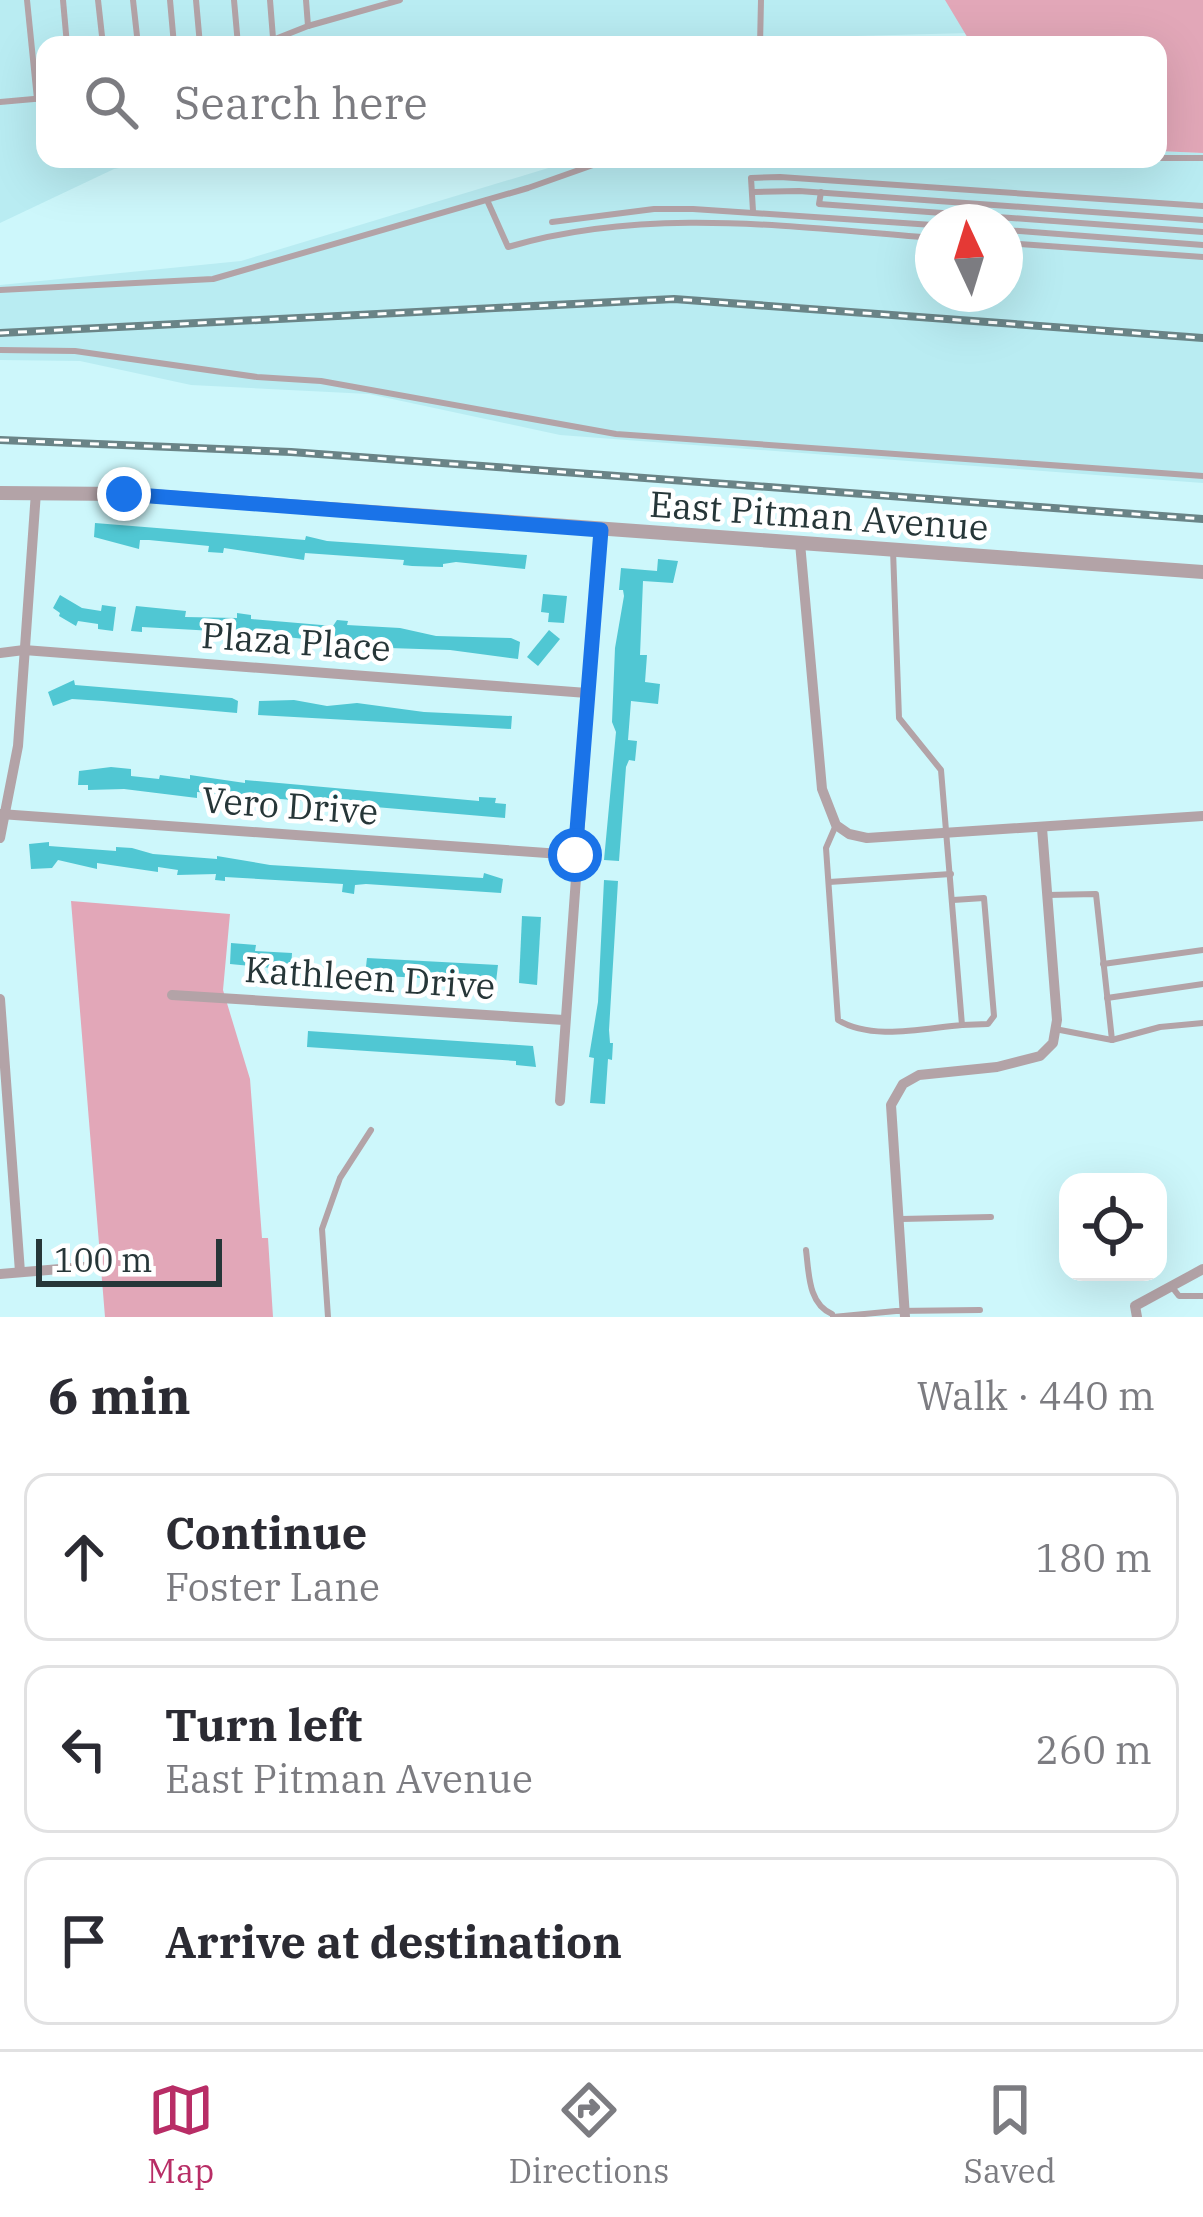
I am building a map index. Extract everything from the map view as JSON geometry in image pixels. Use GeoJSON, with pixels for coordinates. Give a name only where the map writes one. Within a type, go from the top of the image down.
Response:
{"type":"FeatureCollection","features":[{"type":"Feature","properties":{"kind":"street"},"geometry":{"type":"LineString","coordinates":[[0,838],[18,746],[36,492]]}},
{"type":"Feature","properties":{"kind":"street","name":"East Pitman Avenue"},"geometry":{"type":"LineString","coordinates":[[0,493],[148,496],[1203,572]]}},
{"type":"Feature","properties":{"kind":"street"},"geometry":{"type":"LineString","coordinates":[[560,1101],[601,530]]}},
{"type":"Feature","properties":{"kind":"street"},"geometry":{"type":"LineString","coordinates":[[800,543],[822,789],[836,825],[849,834],[867,838],[946,835],[1203,816]]}},
{"type":"Feature","properties":{"kind":"street","name":"Plaza Place"},"geometry":{"type":"LineString","coordinates":[[0,653],[24,650],[587,693]]}},
{"type":"Feature","properties":{"kind":"street","name":"Vero Drive"},"geometry":{"type":"LineString","coordinates":[[2,814],[575,855]]}},
{"type":"Feature","properties":{"kind":"street"},"geometry":{"type":"LineString","coordinates":[[904,1315],[891,1106],[903,1084],[919,1076],[997,1067],[1040,1056],[1053,1043],[1042,828]]}},
{"type":"Feature","properties":{"kind":"street","name":"Kathleen Drive"},"geometry":{"type":"LineString","coordinates":[[172,995],[564,1020]]}},
{"type":"Feature","properties":{"kind":"street"},"geometry":{"type":"LineString","coordinates":[[0,1000],[20,1272]]}},
{"type":"Feature","properties":{"kind":"street"},"geometry":{"type":"LineString","coordinates":[[0,1274],[96,1266]]}},
{"type":"Feature","properties":{"kind":"street"},"geometry":{"type":"LineString","coordinates":[[1137,1317],[1135,1306],[1203,1269]]}},
{"type":"Feature","properties":{"kind":"lane"},"geometry":{"type":"LineString","coordinates":[[27,0],[36,64]]}},
{"type":"Feature","properties":{"kind":"lane"},"geometry":{"type":"LineString","coordinates":[[63,0],[66,36]]}},
{"type":"Feature","properties":{"kind":"lane"},"geometry":{"type":"LineString","coordinates":[[98,0],[102,36]]}},
{"type":"Feature","properties":{"kind":"lane"},"geometry":{"type":"LineString","coordinates":[[133,0],[136,36]]}},
{"type":"Feature","properties":{"kind":"lane"},"geometry":{"type":"LineString","coordinates":[[170,0],[173,36]]}},
{"type":"Feature","properties":{"kind":"lane"},"geometry":{"type":"LineString","coordinates":[[196,0],[199,36]]}},
{"type":"Feature","properties":{"kind":"lane"},"geometry":{"type":"LineString","coordinates":[[235,0],[237,36]]}},
{"type":"Feature","properties":{"kind":"lane"},"geometry":{"type":"LineString","coordinates":[[270,0],[273,36]]}},
{"type":"Feature","properties":{"kind":"lane"},"geometry":{"type":"LineString","coordinates":[[306,0],[308,26]]}},
{"type":"Feature","properties":{"kind":"lane"},"geometry":{"type":"LineString","coordinates":[[340,0],[342,16]]}},
{"type":"Feature","properties":{"kind":"lane"},"geometry":{"type":"LineString","coordinates":[[281,36],[368,4],[400,0]]}},
{"type":"Feature","properties":{"kind":"lane"},"geometry":{"type":"LineString","coordinates":[[760,36],[761,0]]}},
{"type":"Feature","properties":{"kind":"lane"},"geometry":{"type":"LineString","coordinates":[[0,102],[36,99]]}},
{"type":"Feature","properties":{"kind":"lane"},"geometry":{"type":"LineString","coordinates":[[1167,158],[1203,158]]}},
{"type":"Feature","properties":{"kind":"lane"},"geometry":{"type":"LineString","coordinates":[[0,290],[213,279],[583,168]]}},
{"type":"Feature","properties":{"kind":"lane"},"geometry":{"type":"LineString","coordinates":[[753,211],[751,178],[780,177],[1203,206]]}},
{"type":"Feature","properties":{"kind":"lane"},"geometry":{"type":"LineString","coordinates":[[754,192],[821,192],[1203,220]]}},
{"type":"Feature","properties":{"kind":"lane"},"geometry":{"type":"LineString","coordinates":[[821,192],[819,204],[1203,232]]}},
{"type":"Feature","properties":{"kind":"lane"},"geometry":{"type":"LineString","coordinates":[[487,200],[508,247],[564,233],[696,221],[915,237]]}},
{"type":"Feature","properties":{"kind":"lane"},"geometry":{"type":"LineString","coordinates":[[552,222],[654,209],[753,211],[915,224]]}},
{"type":"Feature","properties":{"kind":"lane"},"geometry":{"type":"LineString","coordinates":[[1023,231],[1203,245]]}},
{"type":"Feature","properties":{"kind":"lane"},"geometry":{"type":"LineString","coordinates":[[1023,244],[1203,257]]}},
{"type":"Feature","properties":{"kind":"lane"},"geometry":{"type":"LineString","coordinates":[[0,350],[75,351],[257,377],[321,381],[616,434],[1203,476]]}},
{"type":"Feature","properties":{"kind":"lane"},"geometry":{"type":"LineString","coordinates":[[893,550],[899,718],[941,770],[962,1025]]}},
{"type":"Feature","properties":{"kind":"lane"},"geometry":{"type":"LineString","coordinates":[[836,825],[826,848],[838,1020],[851,1028],[873,1031],[988,1024],[994,1016],[984,898],[952,900]]}},
{"type":"Feature","properties":{"kind":"lane"},"geometry":{"type":"LineString","coordinates":[[828,882],[951,874]]}},
{"type":"Feature","properties":{"kind":"lane"},"geometry":{"type":"LineString","coordinates":[[1047,895],[1096,894],[1112,1040]]}},
{"type":"Feature","properties":{"kind":"lane"},"geometry":{"type":"LineString","coordinates":[[1103,964],[1203,950]]}},
{"type":"Feature","properties":{"kind":"lane"},"geometry":{"type":"LineString","coordinates":[[1107,998],[1203,984]]}},
{"type":"Feature","properties":{"kind":"lane"},"geometry":{"type":"LineString","coordinates":[[1055,1029],[1112,1040],[1160,1027],[1203,1023]]}},
{"type":"Feature","properties":{"kind":"lane"},"geometry":{"type":"LineString","coordinates":[[328,1317],[322,1229],[340,1178],[370,1130]]}},
{"type":"Feature","properties":{"kind":"lane"},"geometry":{"type":"LineString","coordinates":[[897,1219],[991,1217]]}},
{"type":"Feature","properties":{"kind":"lane"},"geometry":{"type":"LineString","coordinates":[[806,1250],[810,1288],[822,1310],[833,1316],[980,1310]]}},
{"type":"Feature","properties":{"kind":"lane"},"geometry":{"type":"LineString","coordinates":[[1170,1284],[1178,1296],[1203,1295]]}},
{"type":"Feature","properties":{"kind":"shaded area"},"geometry":{"type":"Polygon","coordinates":[[[0,0],[1203,0],[1203,47],[1167,44],[1167,36],[1006,32],[36,36],[36,168],[119,168],[0,223],[0,0]]]}},
{"type":"Feature","properties":{"kind":"shaded area"},"geometry":{"type":"Polygon","coordinates":[[[945,0],[1203,0],[1203,153],[1167,151],[1167,36],[967,36],[945,0]]]}},
{"type":"Feature","properties":{"kind":"shaded area"},"geometry":{"type":"Polygon","coordinates":[[[1167,151],[1203,153],[1203,483],[560,435],[369,394],[191,385],[80,361],[0,360],[0,285],[241,261],[548,168],[1167,168],[1167,151]]]}},
{"type":"Feature","properties":{"kind":"shaded area"},"geometry":{"type":"Polygon","coordinates":[[[71,901],[230,914],[223,990],[250,1079],[273,1317],[105,1317],[71,901]]]}},
{"type":"Feature","properties":{"kind":"building"},"geometry":{"type":"Polygon","coordinates":[[[95,523],[527,555],[525,569],[456,562],[443,567],[412,566],[403,565],[404,560],[305,553],[304,560],[224,548],[223,553],[208,552],[209,546],[149,540],[140,540],[139,549],[94,537],[95,523]]]}},
{"type":"Feature","properties":{"kind":"building"},"geometry":{"type":"Polygon","coordinates":[[[658,559],[678,561],[673,583],[643,581],[640,655],[647,655],[645,682],[660,684],[658,704],[631,701],[628,740],[637,741],[635,761],[629,760],[626,767],[619,861],[604,860],[616,732],[612,722],[615,648],[624,596],[619,590],[621,568],[657,571],[658,559]]]}},
{"type":"Feature","properties":{"kind":"building"},"geometry":{"type":"Polygon","coordinates":[[[543,594],[567,596],[564,623],[548,622],[549,613],[541,612],[543,594]]]}},
{"type":"Feature","properties":{"kind":"building"},"geometry":{"type":"Polygon","coordinates":[[[60,595],[82,608],[116,607],[113,631],[78,621],[76,626],[59,616],[53,608],[60,595]]]}},
{"type":"Feature","properties":{"kind":"building"},"geometry":{"type":"Polygon","coordinates":[[[136,606],[186,611],[185,617],[237,618],[237,613],[251,615],[251,619],[333,626],[337,620],[436,636],[520,642],[518,659],[389,648],[389,644],[342,639],[341,643],[249,633],[243,638],[232,637],[232,632],[142,627],[142,632],[131,631],[136,606]]]}},
{"type":"Feature","properties":{"kind":"building"},"geometry":{"type":"Polygon","coordinates":[[[549,630],[560,639],[538,666],[527,657],[549,630]]]}},
{"type":"Feature","properties":{"kind":"building"},"geometry":{"type":"Polygon","coordinates":[[[74,680],[75,685],[232,698],[238,701],[237,713],[72,699],[53,706],[48,692],[74,680]]]}},
{"type":"Feature","properties":{"kind":"building"},"geometry":{"type":"Polygon","coordinates":[[[259,701],[512,716],[511,729],[258,715],[259,701]]]}},
{"type":"Feature","properties":{"kind":"building"},"geometry":{"type":"Polygon","coordinates":[[[131,769],[131,776],[159,779],[160,775],[190,779],[190,775],[479,801],[479,797],[496,798],[495,803],[506,804],[505,818],[197,792],[197,798],[124,789],[88,790],[88,785],[78,785],[79,771],[131,769]]]}},
{"type":"Feature","properties":{"kind":"building"},"geometry":{"type":"Polygon","coordinates":[[[49,842],[49,846],[132,848],[270,865],[483,878],[484,873],[503,879],[501,893],[366,884],[355,885],[354,894],[342,892],[343,884],[225,877],[225,881],[215,880],[216,874],[177,875],[178,870],[158,867],[158,872],[97,863],[97,869],[58,860],[52,868],[31,869],[29,844],[49,842]]]}},
{"type":"Feature","properties":{"kind":"building"},"geometry":{"type":"Polygon","coordinates":[[[604,880],[618,881],[609,1030],[613,1043],[605,1104],[590,1103],[594,1058],[589,1057],[598,1002],[604,880]]]}},
{"type":"Feature","properties":{"kind":"building"},"geometry":{"type":"Polygon","coordinates":[[[522,916],[541,917],[537,985],[519,983],[522,916]]]}},
{"type":"Feature","properties":{"kind":"building"},"geometry":{"type":"Polygon","coordinates":[[[231,943],[256,945],[255,951],[292,953],[291,970],[230,964],[231,943]]]}},
{"type":"Feature","properties":{"kind":"building"},"geometry":{"type":"Polygon","coordinates":[[[367,958],[498,965],[496,982],[365,975],[367,958]]]}},
{"type":"Feature","properties":{"kind":"building"},"geometry":{"type":"Polygon","coordinates":[[[308,1031],[533,1046],[536,1067],[516,1065],[516,1061],[307,1047],[308,1031]]]}},
{"type":"Feature","properties":{"kind":"railway"},"geometry":{"type":"LineString","coordinates":[[0,333],[674,299],[1203,338]]}},
{"type":"Feature","properties":{"kind":"railway"},"geometry":{"type":"LineString","coordinates":[[0,440],[291,452],[1203,519]]}},
{"type":"Feature","properties":{"kind":"route"},"geometry":{"type":"LineString","coordinates":[[124,494],[601,530],[575,855]]}}]}
